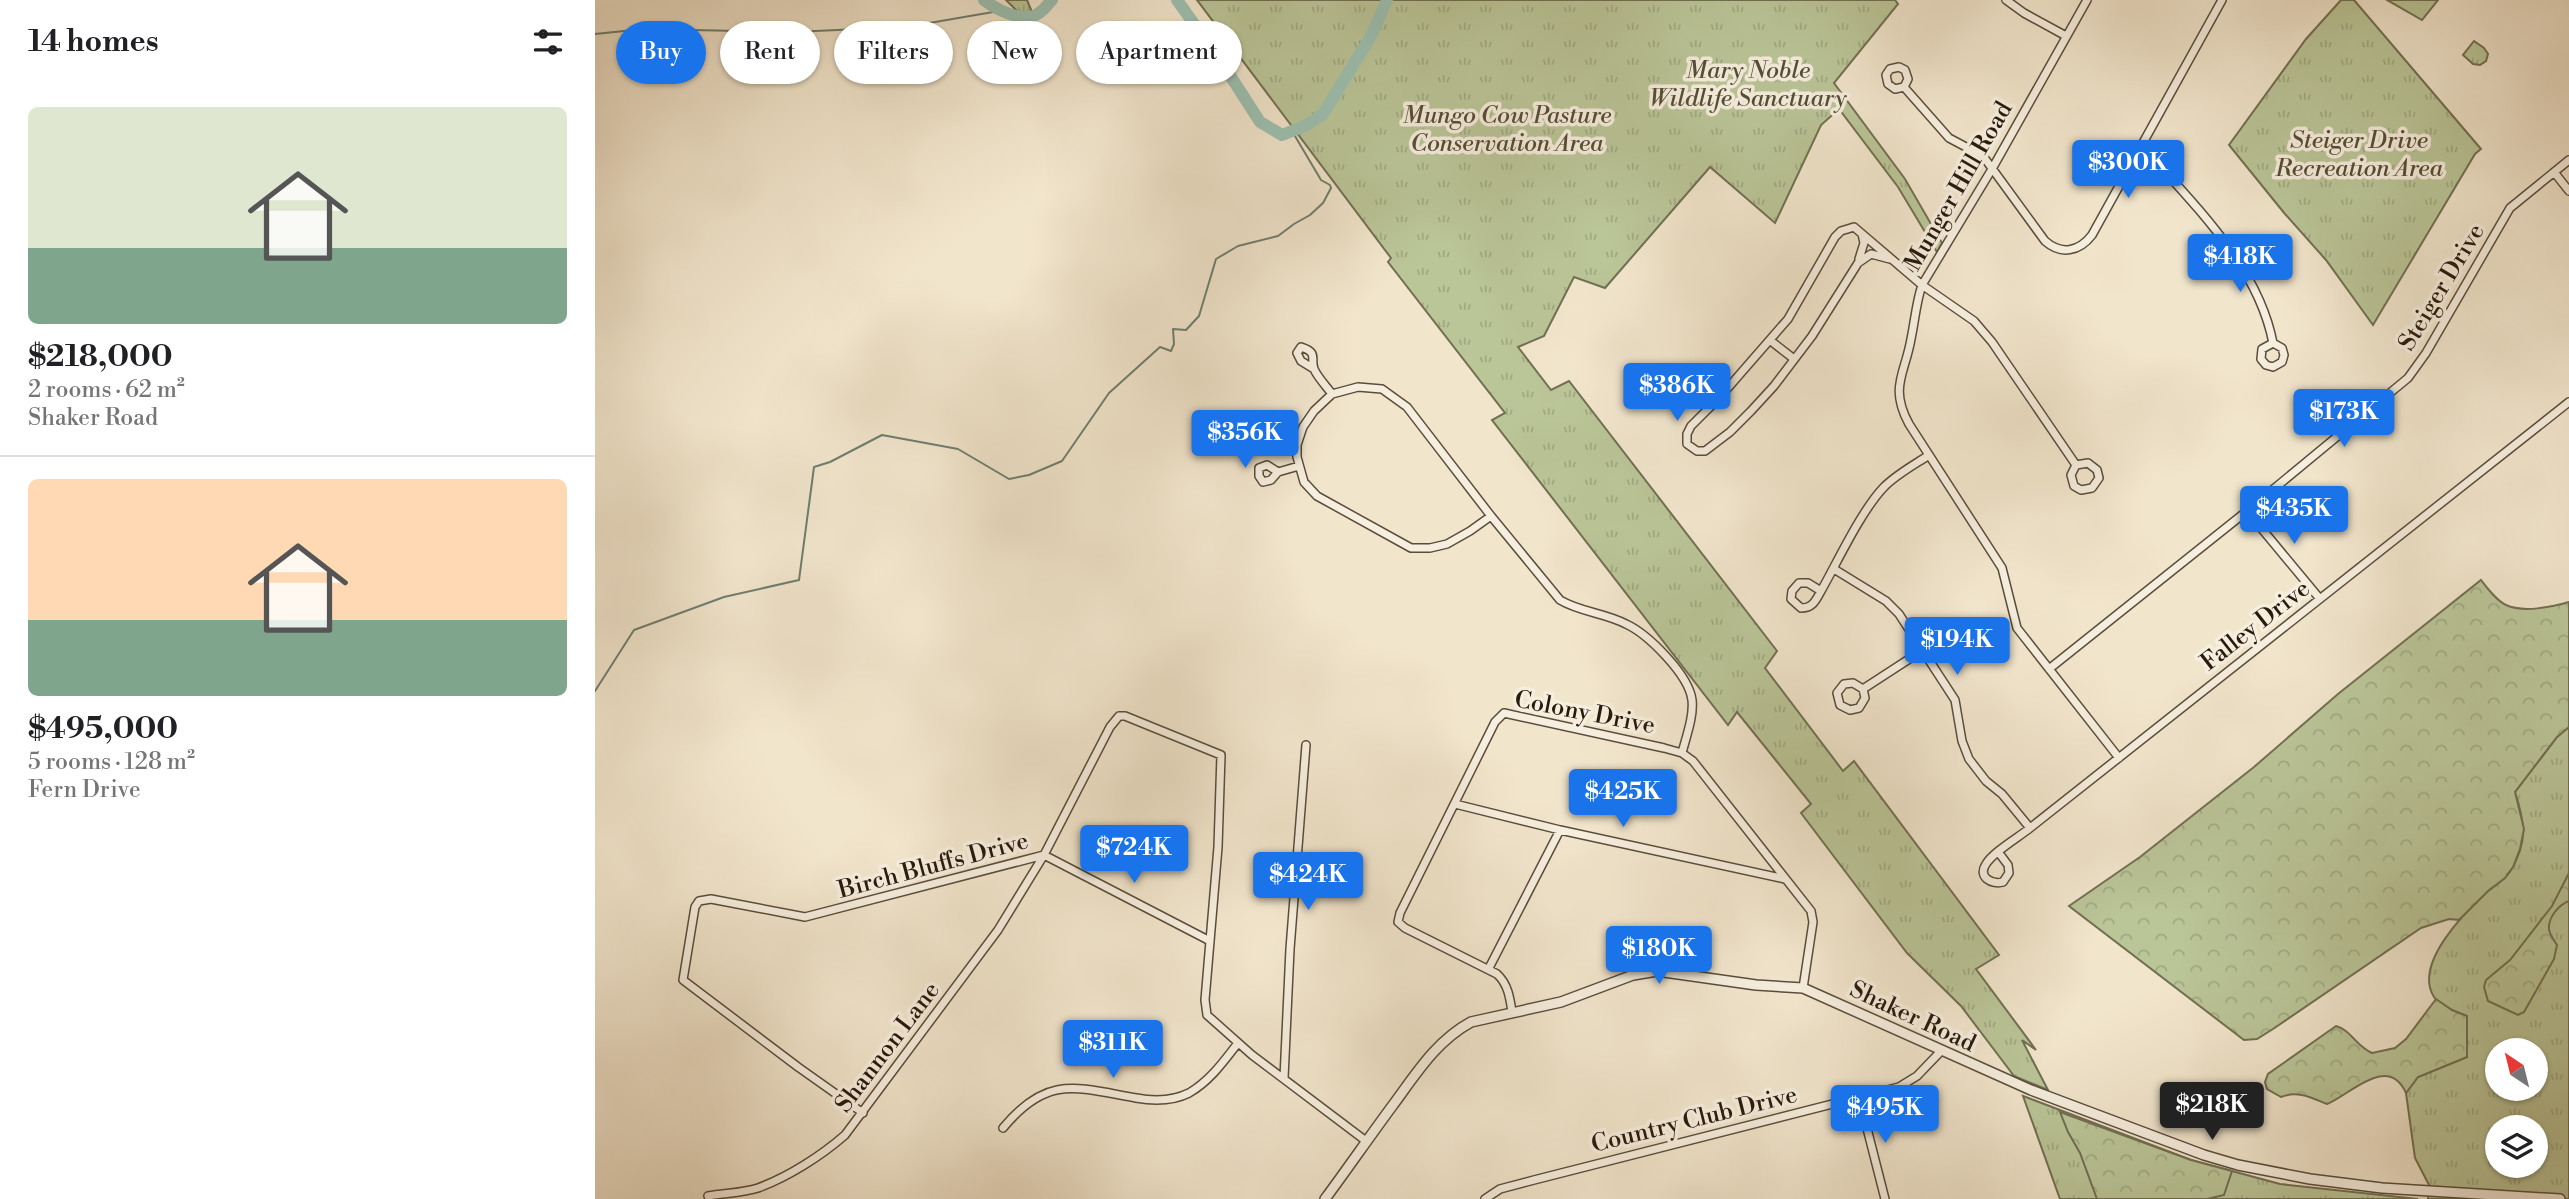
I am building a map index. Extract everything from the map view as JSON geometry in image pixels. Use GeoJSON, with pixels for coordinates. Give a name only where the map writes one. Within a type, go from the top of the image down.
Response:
{"type":"FeatureCollection","features":[{"type":"Feature","properties":{"kind":"street"},"geometry":{"type":"LineString","coordinates":[[2006,0],[2066,36]]}},
{"type":"Feature","properties":{"kind":"street","name":"Munger Hill Road"},"geometry":{"type":"LineString","coordinates":[[2087,0],[1923,285],[1916,305],[1911,340],[1899,388],[1904,416],[1996,558],[2006,578],[2010,608],[2017,628],[2119,758]]}},
{"type":"Feature","properties":{"kind":"street"},"geometry":{"type":"LineString","coordinates":[[1904,87],[1944,134],[1954,142],[1980,153],[2045,241],[2056,248],[2069,251],[2089,239],[2223,0]]}},
{"type":"Feature","properties":{"kind":"street"},"geometry":{"type":"LineString","coordinates":[[2141,146],[2211,226],[2239,265],[2264,311],[2273,343]]}},
{"type":"Feature","properties":{"kind":"street","name":"Steiger Drive"},"geometry":{"type":"LineString","coordinates":[[2049,668],[2247,512],[2408,378],[2426,353],[2510,208],[2569,160]]}},
{"type":"Feature","properties":{"kind":"street"},"geometry":{"type":"LineString","coordinates":[[2554,172],[2569,191]]}},
{"type":"Feature","properties":{"kind":"street"},"geometry":{"type":"LineString","coordinates":[[1861,231],[1864,243],[1858,263],[1837,299],[1766,394],[1705,451],[1697,451],[1688,444],[1687,434],[1691,426],[1789,319],[1835,237],[1841,231],[1854,227],[1861,231],[1923,285],[1963,312],[1983,331],[2077,465]]}},
{"type":"Feature","properties":{"kind":"street"},"geometry":{"type":"LineString","coordinates":[[1858,263],[1871,254],[1891,259]]}},
{"type":"Feature","properties":{"kind":"street"},"geometry":{"type":"LineString","coordinates":[[1771,341],[1794,359]]}},
{"type":"Feature","properties":{"kind":"street"},"geometry":{"type":"LineString","coordinates":[[1314,369],[1332,394]]}},
{"type":"Feature","properties":{"kind":"street"},"geometry":{"type":"LineString","coordinates":[[1490,516],[1447,544],[1411,548],[1317,496],[1304,482],[1297,445],[1303,427],[1332,394],[1372,386],[1396,397],[1419,421],[1490,516],[1560,600],[1570,606],[1626,623],[1649,638],[1664,653],[1688,688],[1692,699],[1682,753]]}},
{"type":"Feature","properties":{"kind":"street","name":"Falley Drive"},"geometry":{"type":"LineString","coordinates":[[1999,853],[2569,402]]}},
{"type":"Feature","properties":{"kind":"street"},"geometry":{"type":"LineString","coordinates":[[1821,591],[1879,493],[1892,480],[1929,455]]}},
{"type":"Feature","properties":{"kind":"street"},"geometry":{"type":"LineString","coordinates":[[2088,463],[2095,467],[2099,475],[2095,486],[2084,491],[2074,485],[2071,475],[2077,465],[2088,463]]}},
{"type":"Feature","properties":{"kind":"street"},"geometry":{"type":"LineString","coordinates":[[1278,472],[1299,466]]}},
{"type":"Feature","properties":{"kind":"street"},"geometry":{"type":"LineString","coordinates":[[2247,512],[2320,599]]}},
{"type":"Feature","properties":{"kind":"street"},"geometry":{"type":"LineString","coordinates":[[1834,569],[1886,601],[1899,614],[1955,699],[1962,741],[1969,759],[1986,781],[2002,793],[2030,828]]}},
{"type":"Feature","properties":{"kind":"street"},"geometry":{"type":"LineString","coordinates":[[1863,689],[1923,650]]}},
{"type":"Feature","properties":{"kind":"street","name":"Colony Drive"},"geometry":{"type":"LineString","coordinates":[[1513,1012],[1504,979],[1489,968],[1405,928],[1398,922],[1400,913],[1495,722],[1504,713],[1682,753],[1697,767],[1813,917],[1803,988]]}},
{"type":"Feature","properties":{"kind":"street","name":"Birch Bluffs Drive"},"geometry":{"type":"LineString","coordinates":[[863,1113],[683,980],[695,907],[699,901],[711,900],[805,917],[1044,855],[1110,727],[1119,716],[1137,720],[1221,755],[1218,846],[1205,1000],[1207,1015],[1238,1043],[1366,1141]]}},
{"type":"Feature","properties":{"kind":"street"},"geometry":{"type":"LineString","coordinates":[[1284,1078],[1290,949],[1306,744]]}},
{"type":"Feature","properties":{"kind":"street"},"geometry":{"type":"LineString","coordinates":[[1455,804],[1560,830],[1786,879]]}},
{"type":"Feature","properties":{"kind":"street"},"geometry":{"type":"LineString","coordinates":[[1489,968],[1560,830]]}},
{"type":"Feature","properties":{"kind":"street"},"geometry":{"type":"LineString","coordinates":[[1044,855],[1210,941]]}},
{"type":"Feature","properties":{"kind":"street","name":"Shannon Lane"},"geometry":{"type":"LineString","coordinates":[[708,1196],[752,1189],[772,1181],[830,1148],[851,1128],[998,930],[1044,855]]}},
{"type":"Feature","properties":{"kind":"street","name":"Shaker Road"},"geometry":{"type":"LineString","coordinates":[[1325,1199],[1424,1063],[1447,1037],[1471,1023],[1561,1002],[1633,975],[1657,971],[1756,985],[1803,988],[2064,1103],[2204,1155],[2263,1172],[2393,1189],[2560,1199]]}},
{"type":"Feature","properties":{"kind":"street"},"geometry":{"type":"LineString","coordinates":[[1003,1128],[1037,1097],[1069,1087],[1151,1101],[1181,1096],[1199,1086],[1216,1071],[1238,1043]]}},
{"type":"Feature","properties":{"kind":"street","name":"Country Club Drive"},"geometry":{"type":"LineString","coordinates":[[1485,1199],[1500,1189],[1908,1083],[1942,1050]]}},
{"type":"Feature","properties":{"kind":"street"},"geometry":{"type":"LineString","coordinates":[[1859,1097],[1885,1199]]}},
{"type":"Feature","properties":{"kind":"green space"},"geometry":{"type":"Polygon","coordinates":[[[1006,0],[1027,0],[1032,12],[1018,12],[1006,0]]]}},
{"type":"Feature","properties":{"kind":"green space"},"geometry":{"type":"Polygon","coordinates":[[[1197,0],[1895,0],[1898,4],[1834,83],[1905,179],[1942,243],[1937,252],[1898,187],[1839,109],[1821,125],[1775,223],[1710,167],[1605,288],[1574,277],[1544,336],[1518,347],[1551,390],[1569,381],[1777,651],[1765,668],[1843,771],[1854,761],[1999,955],[1976,969],[2036,1050],[2022,1040],[2048,1090],[2014,1076],[1961,1006],[1907,953],[1801,813],[1811,804],[1737,712],[1728,725],[1492,420],[1505,413],[1388,262],[1391,258],[1242,60],[1242,21],[1213,21],[1197,0]]]}},
{"type":"Feature","properties":{"kind":"green space","name":"Steiger Drive Recreation Area"},"geometry":{"type":"Polygon","coordinates":[[[2341,0],[2354,0],[2481,149],[2475,154],[2373,325],[2326,260],[2229,145],[2306,39],[2341,0]]]}},
{"type":"Feature","properties":{"kind":"green space"},"geometry":{"type":"Polygon","coordinates":[[[2387,0],[2438,0],[2422,20],[2387,0]]]}},
{"type":"Feature","properties":{"kind":"green space"},"geometry":{"type":"Polygon","coordinates":[[[2474,41],[2488,54],[2486,61],[2480,65],[2473,64],[2463,55],[2474,41]]]}},
{"type":"Feature","properties":{"kind":"green space"},"geometry":{"type":"Polygon","coordinates":[[[2481,580],[2499,600],[2521,609],[2569,602],[2569,727],[2557,737],[2515,792],[2524,829],[2513,867],[2505,878],[2459,920],[2449,919],[2421,928],[2273,1029],[2257,1039],[2244,1040],[2069,906],[2140,857],[2254,767],[2338,694],[2481,580]]]}},
{"type":"Feature","properties":{"kind":"green space"},"geometry":{"type":"Polygon","coordinates":[[[2569,727],[2569,1199],[2428,1199],[2429,1185],[2415,1158],[2406,1093],[2418,1077],[2467,1057],[2466,1016],[2444,1006],[2434,997],[2429,984],[2430,969],[2444,940],[2455,925],[2487,892],[2503,880],[2516,860],[2522,841],[2523,823],[2515,792],[2557,737],[2569,727]]]}},
{"type":"Feature","properties":{"kind":"green space"},"geometry":{"type":"Polygon","coordinates":[[[2569,873],[2569,901],[2555,912],[2549,925],[2557,945],[2554,959],[2524,1012],[2518,1015],[2488,1001],[2484,987],[2486,980],[2510,960],[2552,906],[2569,873]]]}},
{"type":"Feature","properties":{"kind":"green space"},"geometry":{"type":"Polygon","coordinates":[[[2436,999],[2467,1016],[2467,1057],[2418,1077],[2406,1093],[2398,1082],[2389,1077],[2368,1080],[2327,1104],[2299,1095],[2281,1097],[2267,1089],[2265,1082],[2268,1074],[2336,1026],[2372,1053],[2395,1048],[2406,1039],[2436,999]]]}},
{"type":"Feature","properties":{"kind":"green space"},"geometry":{"type":"Polygon","coordinates":[[[2023,1096],[2191,1160],[2280,1184],[2418,1199],[2060,1199],[2023,1096]]]}},
{"type":"Feature","properties":{"kind":"green space"},"geometry":{"type":"Polygon","coordinates":[[[2060,1112],[2191,1160],[2232,1171],[2224,1195],[2207,1199],[2097,1199],[2080,1153],[2060,1112]]]}},
{"type":"Feature","properties":{"kind":"waterway"},"geometry":{"type":"LineString","coordinates":[[984,0],[1003,11],[1026,17],[1039,13],[1052,0]]}},
{"type":"Feature","properties":{"kind":"waterway"},"geometry":{"type":"LineString","coordinates":[[1177,0],[1260,122],[1282,135],[1307,125],[1323,114],[1371,36],[1387,0]]}},
{"type":"Feature","properties":{"kind":"waterway"},"geometry":{"type":"LineString","coordinates":[[595,34],[644,29],[792,32],[906,27],[999,11]]}},
{"type":"Feature","properties":{"kind":"waterway"},"geometry":{"type":"LineString","coordinates":[[595,691],[634,630],[724,597],[799,580],[814,467],[830,462],[882,435],[958,449],[1009,479],[1029,475],[1062,461],[1109,393],[1160,347],[1171,351],[1174,344],[1173,329],[1186,330],[1199,316],[1216,259],[1238,246],[1278,236],[1323,203],[1330,185],[1321,180],[1292,131]]}},
{"type":"Feature","properties":{"kind":"park label","name":"Mary Noble Wildlife Sanctuary"},"geometry":{"type":"Point","coordinates":[1748,84]}},
{"type":"Feature","properties":{"kind":"park label","name":"Mungo Cow Pasture Conservation Area"},"geometry":{"type":"Point","coordinates":[1507,129]}}]}
